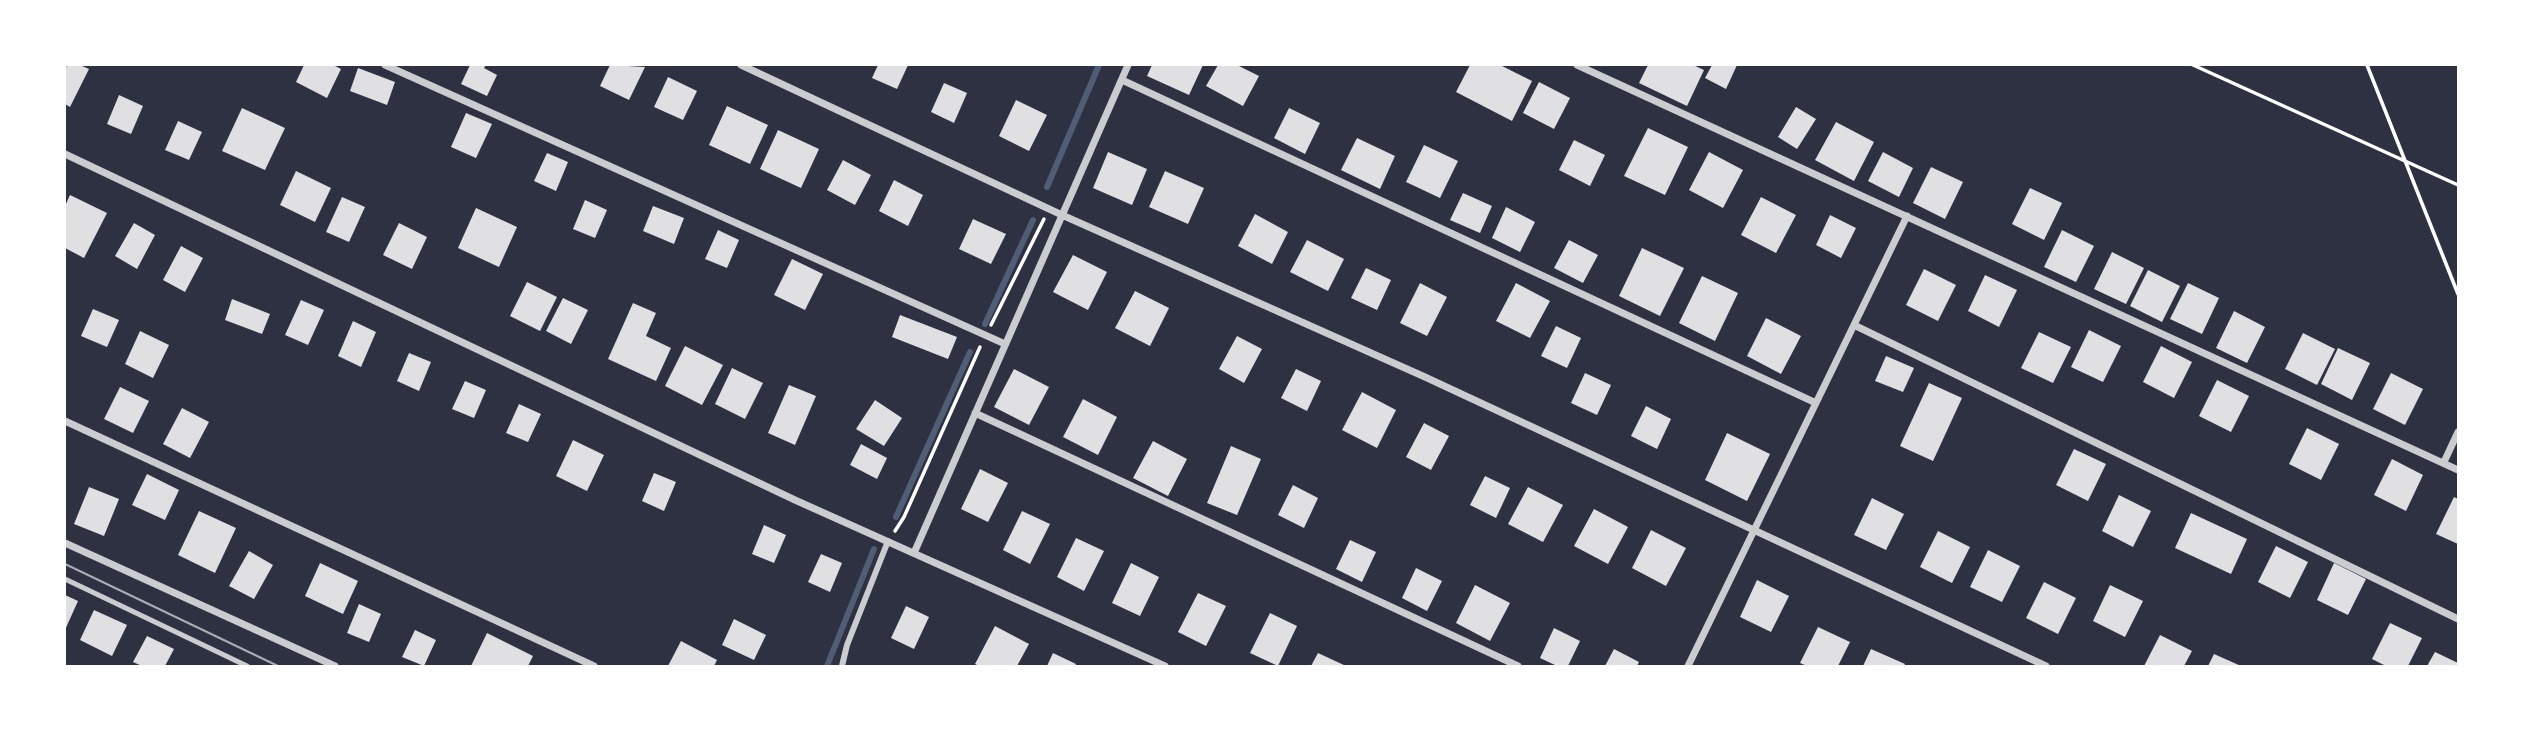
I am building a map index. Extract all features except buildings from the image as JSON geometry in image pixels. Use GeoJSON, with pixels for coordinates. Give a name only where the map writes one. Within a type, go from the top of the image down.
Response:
{"type":"FeatureCollection","features":[{"type":"Feature","properties":{"kind":"street"},"geometry":{"type":"LineString","coordinates":[[385,65],[1005,344]]}},
{"type":"Feature","properties":{"kind":"street"},"geometry":{"type":"LineString","coordinates":[[741,65],[1062,215],[1425,376],[2046,666]]}},
{"type":"Feature","properties":{"kind":"street"},"geometry":{"type":"LineString","coordinates":[[914,553],[1128,65]]}},
{"type":"Feature","properties":{"kind":"street"},"geometry":{"type":"LineString","coordinates":[[1577,65],[2458,470]]}},
{"type":"Feature","properties":{"kind":"street"},"geometry":{"type":"LineString","coordinates":[[1122,80],[1816,403]]}},
{"type":"Feature","properties":{"kind":"street"},"geometry":{"type":"LineString","coordinates":[[65,155],[795,500],[1165,666]]}},
{"type":"Feature","properties":{"kind":"street"},"geometry":{"type":"LineString","coordinates":[[1688,666],[1907,216]]}},
{"type":"Feature","properties":{"kind":"street"},"geometry":{"type":"LineString","coordinates":[[1854,324],[2458,619]]}},
{"type":"Feature","properties":{"kind":"street"},"geometry":{"type":"LineString","coordinates":[[975,413],[1518,666]]}},
{"type":"Feature","properties":{"kind":"street"},"geometry":{"type":"LineString","coordinates":[[65,421],[594,666]]}},
{"type":"Feature","properties":{"kind":"street"},"geometry":{"type":"LineString","coordinates":[[2444,462],[2458,432]]}},
{"type":"Feature","properties":{"kind":"street"},"geometry":{"type":"LineString","coordinates":[[842,666],[847,645],[888,541]]}},
{"type":"Feature","properties":{"kind":"street"},"geometry":{"type":"LineString","coordinates":[[65,542],[335,666]]}},
{"type":"Feature","properties":{"kind":"lane"},"geometry":{"type":"LineString","coordinates":[[65,579],[247,666]]}},
{"type":"Feature","properties":{"kind":"path"},"geometry":{"type":"LineString","coordinates":[[2193,65],[2458,185]]}},
{"type":"Feature","properties":{"kind":"path"},"geometry":{"type":"LineString","coordinates":[[2368,65],[2458,295]]}},
{"type":"Feature","properties":{"kind":"path"},"geometry":{"type":"LineString","coordinates":[[888,541],[904,517],[986,335],[1049,208]]}},
{"type":"Feature","properties":{"kind":"waterway"},"geometry":{"type":"LineString","coordinates":[[1047,187],[1099,65]]}},
{"type":"Feature","properties":{"kind":"waterway"},"geometry":{"type":"LineString","coordinates":[[985,324],[1033,220]]}},
{"type":"Feature","properties":{"kind":"waterway"},"geometry":{"type":"LineString","coordinates":[[896,517],[970,352]]}},
{"type":"Feature","properties":{"kind":"waterway"},"geometry":{"type":"LineString","coordinates":[[827,666],[874,549]]}},
{"type":"Feature","properties":{"kind":"tram line"},"geometry":{"type":"LineString","coordinates":[[65,564],[278,666]]}}]}
